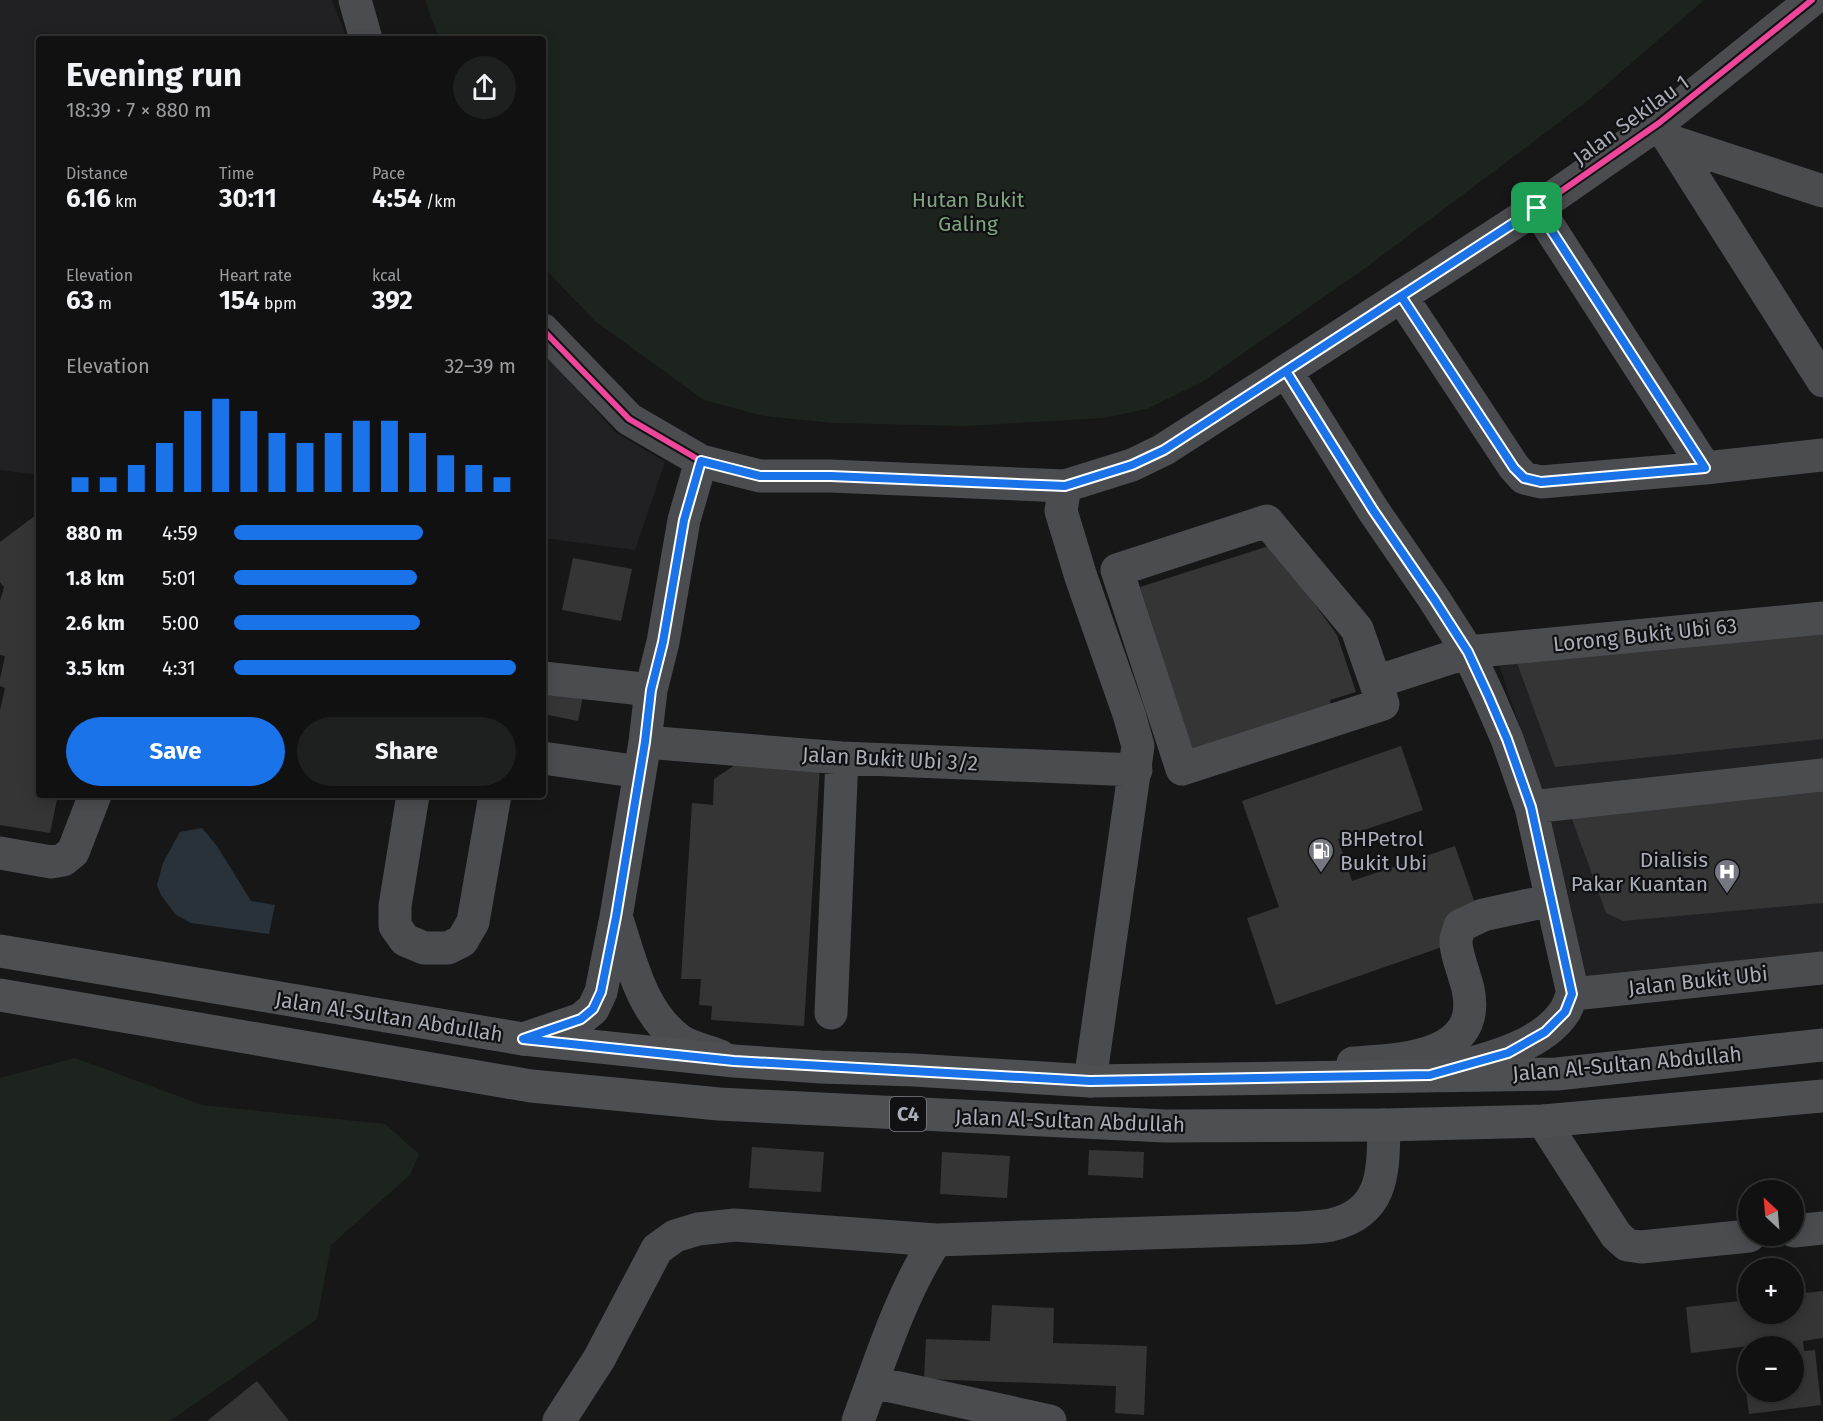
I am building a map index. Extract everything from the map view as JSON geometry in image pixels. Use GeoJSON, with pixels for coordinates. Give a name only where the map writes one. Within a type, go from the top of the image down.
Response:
{"type":"FeatureCollection","features":[{"type":"Feature","properties":{"kind":"main road","name":"Jalan Al-Sultan Abdullah"},"geometry":{"type":"LineString","coordinates":[[4,952],[523,1039],[734,1061],[1090,1081],[1557,1074],[1823,1045]]}},
{"type":"Feature","properties":{"kind":"main road","name":"Jalan Al-Sultan Abdullah"},"geometry":{"type":"LineString","coordinates":[[4,996],[531,1086],[719,1104],[1165,1126],[1384,1125],[1543,1121],[1823,1096]]}},
{"type":"Feature","properties":{"kind":"street"},"geometry":{"type":"LineString","coordinates":[[355,0],[365,36]]}},
{"type":"Feature","properties":{"kind":"street","name":"Jalan Sekilau 1"},"geometry":{"type":"LineString","coordinates":[[546,333],[629,419],[701,461],[760,476],[831,476],[1065,486],[1132,465],[1164,450],[1537,208],[1666,132],[1812,0]]}},
{"type":"Feature","properties":{"kind":"street"},"geometry":{"type":"LineString","coordinates":[[1666,132],[1823,191]]}},
{"type":"Feature","properties":{"kind":"street"},"geometry":{"type":"LineString","coordinates":[[1666,132],[1823,381]]}},
{"type":"Feature","properties":{"kind":"street"},"geometry":{"type":"LineString","coordinates":[[1537,208],[1705,468]]}},
{"type":"Feature","properties":{"kind":"street"},"geometry":{"type":"LineString","coordinates":[[1401,296],[1514,468],[1524,478],[1541,482],[1823,455]]}},
{"type":"Feature","properties":{"kind":"street"},"geometry":{"type":"LineString","coordinates":[[1286,371],[1379,519],[1468,652],[1507,739],[1531,807],[1572,994],[1565,1012],[1545,1032],[1508,1053],[1430,1075]]}},
{"type":"Feature","properties":{"kind":"street"},"geometry":{"type":"LineString","coordinates":[[523,1039],[581,1019],[593,1009],[601,992],[616,917],[651,690],[663,642],[684,520],[701,461]]}},
{"type":"Feature","properties":{"kind":"street"},"geometry":{"type":"LineString","coordinates":[[1065,486],[1061,511],[1138,746],[1090,1081]]}},
{"type":"Feature","properties":{"kind":"street"},"geometry":{"type":"LineString","coordinates":[[1267,521],[1357,629],[1376,682],[1383,704],[1182,769],[1117,570],[1267,521]]}},
{"type":"Feature","properties":{"kind":"street","name":"Lorong Bukit Ubi 63"},"geometry":{"type":"LineString","coordinates":[[1376,682],[1468,652],[1823,618]]}},
{"type":"Feature","properties":{"kind":"street"},"geometry":{"type":"LineString","coordinates":[[546,678],[651,690]]}},
{"type":"Feature","properties":{"kind":"street","name":"Jalan Bukit Ubi 3/2"},"geometry":{"type":"LineString","coordinates":[[546,758],[842,758],[1136,770]]}},
{"type":"Feature","properties":{"kind":"street"},"geometry":{"type":"LineString","coordinates":[[831,1013],[842,758]]}},
{"type":"Feature","properties":{"kind":"street"},"geometry":{"type":"LineString","coordinates":[[1531,807],[1823,775]]}},
{"type":"Feature","properties":{"kind":"street"},"geometry":{"type":"LineString","coordinates":[[0,853],[51,862],[63,860],[73,852],[94,798]]}},
{"type":"Feature","properties":{"kind":"street"},"geometry":{"type":"LineString","coordinates":[[412,798],[395,906],[396,926],[405,940],[424,948],[447,948],[462,941],[474,922],[495,798]]}},
{"type":"Feature","properties":{"kind":"street"},"geometry":{"type":"LineString","coordinates":[[1215,1079],[1297,1067],[1408,1059],[1449,1044],[1466,1026],[1470,1010],[1468,991],[1456,941],[1460,926],[1483,915],[1552,900]]}},
{"type":"Feature","properties":{"kind":"street"},"geometry":{"type":"LineString","coordinates":[[616,917],[644,997],[663,1026],[683,1042],[734,1061]]}},
{"type":"Feature","properties":{"kind":"street","name":"Jalan Bukit Ubi"},"geometry":{"type":"LineString","coordinates":[[1572,994],[1823,968]]}},
{"type":"Feature","properties":{"kind":"street"},"geometry":{"type":"LineString","coordinates":[[1543,1121],[1616,1235],[1627,1245],[1641,1247],[1738,1237]]}},
{"type":"Feature","properties":{"kind":"street"},"geometry":{"type":"LineString","coordinates":[[559,1421],[599,1359],[657,1249],[675,1236],[735,1225],[936,1240],[1332,1225],[1361,1213],[1374,1195],[1382,1175],[1384,1125]]}},
{"type":"Feature","properties":{"kind":"street"},"geometry":{"type":"LineString","coordinates":[[1804,1230],[1823,1228]]}},
{"type":"Feature","properties":{"kind":"street"},"geometry":{"type":"LineString","coordinates":[[858,1421],[899,1309],[922,1262],[936,1240]]}},
{"type":"Feature","properties":{"kind":"street"},"geometry":{"type":"LineString","coordinates":[[872,1382],[1050,1421]]}},
{"type":"Feature","properties":{"kind":"shaded area"},"geometry":{"type":"Polygon","coordinates":[[[0,0],[332,0],[346,36],[36,36],[36,475],[0,470],[0,0]]]}},
{"type":"Feature","properties":{"kind":"shaded area"},"geometry":{"type":"Polygon","coordinates":[[[546,354],[615,432],[665,462],[635,550],[546,538],[546,354]]]}},
{"type":"Feature","properties":{"kind":"shaded area"},"geometry":{"type":"Polygon","coordinates":[[[1823,621],[1823,984],[1586,1007],[1549,814],[1497,659],[1823,621]]]}},
{"type":"Feature","properties":{"kind":"shaded area"},"geometry":{"type":"Polygon","coordinates":[[[202,828],[217,846],[251,901],[275,905],[269,934],[191,923],[176,915],[161,895],[157,885],[163,863],[180,832],[202,828]]]}},
{"type":"Feature","properties":{"kind":"green space","name":"Hutan Bukit Galing"},"geometry":{"type":"Polygon","coordinates":[[[425,0],[1704,0],[1590,99],[1364,269],[1202,382],[1147,409],[1103,418],[967,426],[833,423],[764,416],[704,400],[595,321],[546,270],[546,36],[438,36],[425,0]]]}},
{"type":"Feature","properties":{"kind":"green space"},"geometry":{"type":"Polygon","coordinates":[[[75,1058],[202,1105],[385,1124],[419,1154],[410,1175],[331,1245],[317,1319],[170,1421],[0,1421],[0,1078],[75,1058]]]}},
{"type":"Feature","properties":{"kind":"building"},"geometry":{"type":"Polygon","coordinates":[[[36,515],[36,798],[57,798],[50,833],[0,825],[0,710],[5,688],[0,686],[0,679],[5,656],[0,655],[0,601],[4,587],[0,582],[0,542],[36,515]]]}},
{"type":"Feature","properties":{"kind":"building"},"geometry":{"type":"Polygon","coordinates":[[[1272,545],[1337,635],[1356,692],[1330,700],[1333,711],[1195,757],[1140,587],[1272,545]]]}},
{"type":"Feature","properties":{"kind":"building"},"geometry":{"type":"Polygon","coordinates":[[[573,558],[632,569],[621,621],[562,610],[573,558]]]}},
{"type":"Feature","properties":{"kind":"building"},"geometry":{"type":"Polygon","coordinates":[[[1823,632],[1823,739],[1555,767],[1517,663],[1823,632]]]}},
{"type":"Feature","properties":{"kind":"building"},"geometry":{"type":"Polygon","coordinates":[[[546,690],[584,692],[578,721],[546,715],[546,690]]]}},
{"type":"Feature","properties":{"kind":"building"},"geometry":{"type":"Polygon","coordinates":[[[1401,746],[1423,810],[1338,839],[1352,881],[1455,846],[1485,932],[1276,1005],[1247,918],[1279,907],[1242,801],[1401,746]]]}},
{"type":"Feature","properties":{"kind":"building"},"geometry":{"type":"Polygon","coordinates":[[[741,761],[820,766],[804,1026],[711,1020],[712,1006],[699,1005],[701,979],[681,979],[692,803],[713,805],[714,779],[741,761]]]}},
{"type":"Feature","properties":{"kind":"building"},"geometry":{"type":"Polygon","coordinates":[[[1823,783],[1823,903],[1623,921],[1606,913],[1568,808],[1823,783]]]}},
{"type":"Feature","properties":{"kind":"building"},"geometry":{"type":"Polygon","coordinates":[[[752,1147],[824,1152],[821,1192],[749,1188],[752,1147]]]}},
{"type":"Feature","properties":{"kind":"building"},"geometry":{"type":"Polygon","coordinates":[[[1089,1150],[1144,1152],[1143,1178],[1088,1175],[1089,1150]]]}},
{"type":"Feature","properties":{"kind":"building"},"geometry":{"type":"Polygon","coordinates":[[[942,1152],[1010,1156],[1007,1198],[940,1194],[942,1152]]]}},
{"type":"Feature","properties":{"kind":"building"},"geometry":{"type":"Polygon","coordinates":[[[1823,1291],[1823,1338],[1804,1341],[1804,1336],[1738,1336],[1738,1347],[1691,1353],[1686,1307],[1738,1301],[1738,1324],[1804,1324],[1804,1293],[1823,1291]]]}},
{"type":"Feature","properties":{"kind":"building"},"geometry":{"type":"Polygon","coordinates":[[[992,1305],[1054,1308],[1053,1343],[1147,1346],[1144,1415],[1115,1413],[1116,1386],[924,1379],[926,1339],[990,1341],[992,1305]]]}},
{"type":"Feature","properties":{"kind":"building"},"geometry":{"type":"Polygon","coordinates":[[[1815,1350],[1821,1405],[1749,1414],[1747,1402],[1804,1402],[1804,1351],[1815,1350]]]}},
{"type":"Feature","properties":{"kind":"building"},"geometry":{"type":"Polygon","coordinates":[[[257,1381],[289,1421],[207,1421],[257,1381]]]}},
{"type":"Feature","properties":{"kind":"cycle path"},"geometry":{"type":"LineString","coordinates":[[546,333],[629,419],[701,461],[760,476],[831,476],[1065,486],[1132,465],[1163,450],[1537,208],[1659,123],[1812,0]]}},
{"type":"Feature","properties":{"kind":"cycle path"},"geometry":{"type":"LineString","coordinates":[[1286,371],[1373,510],[1468,652],[1488,695],[1507,739],[1531,807],[1573,994]]}},
{"type":"Feature","properties":{"kind":"cycle path"},"geometry":{"type":"LineString","coordinates":[[523,1039],[581,1019],[593,1009],[601,992],[645,742],[651,690],[663,642],[684,520],[701,461]]}},
{"type":"Feature","properties":{"kind":"place","name":"BHPetrol Bukit Ubi"},"geometry":{"type":"Point","coordinates":[1321,874]}},
{"type":"Feature","properties":{"kind":"place","name":"Dialisis Pakar Kuantan"},"geometry":{"type":"Point","coordinates":[1727,895]}},
{"type":"Feature","properties":{"kind":"route"},"geometry":{"type":"LineString","coordinates":[[1537,208],[1401,296],[1164,450],[1132,465],[1065,486],[831,476],[760,476],[701,461],[684,520],[663,642],[651,690],[645,742],[601,992],[593,1009],[581,1019],[523,1039],[734,1061],[1090,1081],[1430,1075],[1508,1053],[1545,1032],[1565,1012],[1572,994],[1531,807],[1507,739],[1468,652],[1396,546],[1286,371],[1401,296],[1514,468],[1524,478],[1541,482],[1705,468],[1537,208]]}}]}
